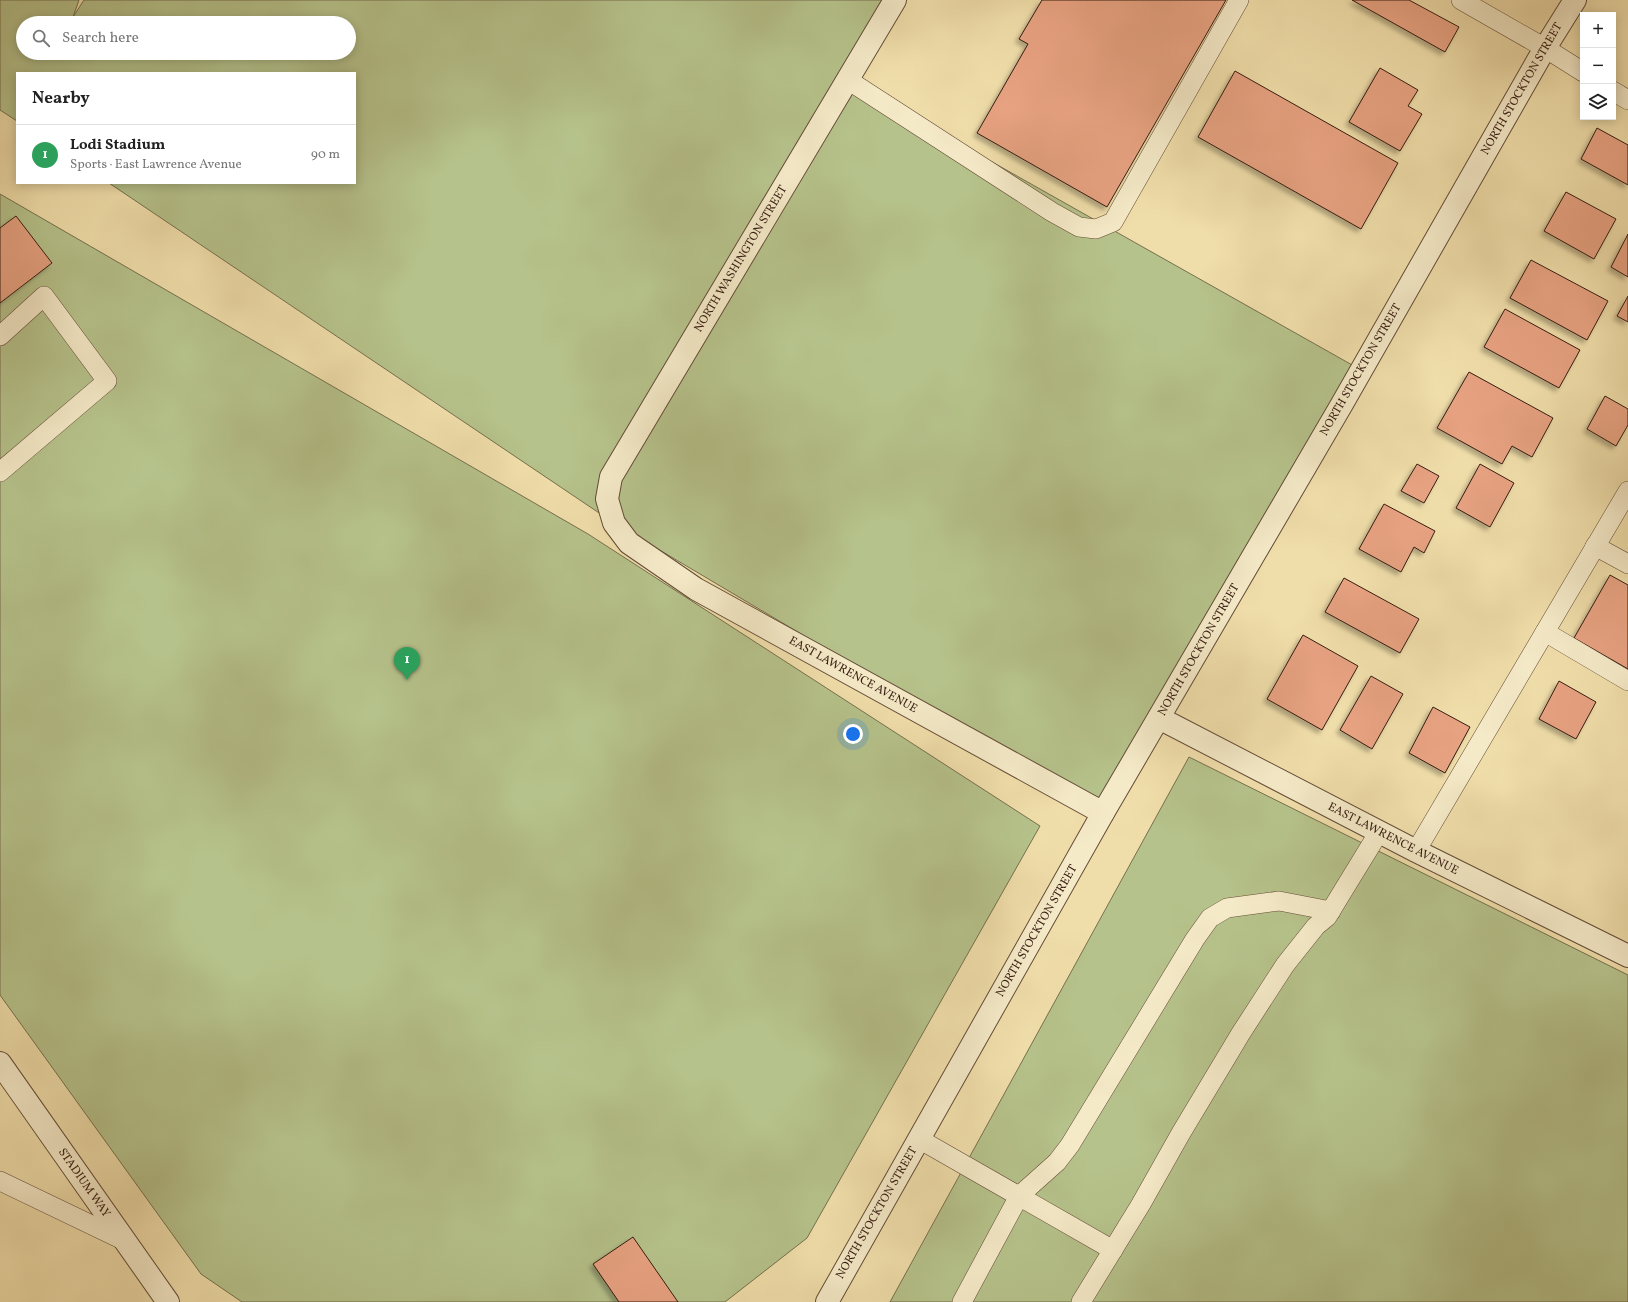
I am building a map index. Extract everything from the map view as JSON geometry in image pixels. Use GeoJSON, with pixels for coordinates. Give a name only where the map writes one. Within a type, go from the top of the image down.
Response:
{"type":"FeatureCollection","features":[{"type":"Feature","properties":{"kind":"street","name":"NORTH WASHINGTON STREET"},"geometry":{"type":"LineString","coordinates":[[614,523],[607,499],[611,477],[896,0]]}},
{"type":"Feature","properties":{"kind":"street","name":"NORTH STOCKTON STREET"},"geometry":{"type":"LineString","coordinates":[[827,1302],[1103,813],[1338,410],[1574,0]]}},
{"type":"Feature","properties":{"kind":"street","name":"EAST LAWRENCE AVENUE"},"geometry":{"type":"LineString","coordinates":[[614,523],[628,543],[696,589],[1103,813]]}},
{"type":"Feature","properties":{"kind":"street","name":"EAST LAWRENCE AVENUE"},"geometry":{"type":"LineString","coordinates":[[1159,718],[1416,851],[1628,956]]}},
{"type":"Feature","properties":{"kind":"street","name":"STADIUM WAY"},"geometry":{"type":"LineString","coordinates":[[0,1064],[168,1302]]}},
{"type":"Feature","properties":{"kind":"lane"},"geometry":{"type":"LineString","coordinates":[[848,80],[1052,212],[1079,227],[1096,229],[1113,222],[1239,0]]}},
{"type":"Feature","properties":{"kind":"lane"},"geometry":{"type":"LineString","coordinates":[[1460,0],[1545,48],[1580,70]]}},
{"type":"Feature","properties":{"kind":"lane"},"geometry":{"type":"LineString","coordinates":[[1616,93],[1628,100]]}},
{"type":"Feature","properties":{"kind":"lane"},"geometry":{"type":"LineString","coordinates":[[0,336],[44,296],[107,381],[0,472]]}},
{"type":"Feature","properties":{"kind":"lane"},"geometry":{"type":"LineString","coordinates":[[1416,851],[1628,491]]}},
{"type":"Feature","properties":{"kind":"lane"},"geometry":{"type":"LineString","coordinates":[[1595,546],[1628,564]]}},
{"type":"Feature","properties":{"kind":"lane"},"geometry":{"type":"LineString","coordinates":[[1545,632],[1628,681]]}},
{"type":"Feature","properties":{"kind":"lane"},"geometry":{"type":"LineString","coordinates":[[1081,1302],[1241,1033],[1285,965],[1316,926],[1327,917],[1379,832]]}},
{"type":"Feature","properties":{"kind":"lane"},"geometry":{"type":"LineString","coordinates":[[962,1302],[1019,1196],[1057,1162],[1070,1145],[1195,939],[1210,918],[1227,908],[1279,901],[1331,911]]}},
{"type":"Feature","properties":{"kind":"lane"},"geometry":{"type":"LineString","coordinates":[[0,1082],[20,1091]]}},
{"type":"Feature","properties":{"kind":"lane"},"geometry":{"type":"LineString","coordinates":[[919,1139],[1113,1250]]}},
{"type":"Feature","properties":{"kind":"lane"},"geometry":{"type":"LineString","coordinates":[[0,1181],[125,1241]]}},
{"type":"Feature","properties":{"kind":"green space"},"geometry":{"type":"Polygon","coordinates":[[[0,0],[79,0],[73,16],[16,16],[16,60],[356,60],[356,16],[74,16],[84,0],[897,0],[852,83],[1361,370],[1103,813],[614,523],[110,184],[356,184],[356,72],[16,72],[16,120],[0,110],[0,0]]]}},
{"type":"Feature","properties":{"kind":"green space"},"geometry":{"type":"Polygon","coordinates":[[[0,194],[588,534],[1040,826],[807,1238],[725,1302],[242,1302],[201,1274],[0,995],[0,194]]]}},
{"type":"Feature","properties":{"kind":"green space"},"geometry":{"type":"Polygon","coordinates":[[[1189,757],[1628,975],[1628,1302],[890,1302],[1189,757]]]}},
{"type":"Feature","properties":{"kind":"building"},"geometry":{"type":"Polygon","coordinates":[[[1042,0],[1226,0],[1107,207],[977,133],[1028,44],[1019,39],[1042,0]]]}},
{"type":"Feature","properties":{"kind":"building"},"geometry":{"type":"Polygon","coordinates":[[[1352,0],[1409,0],[1459,27],[1445,52],[1352,0]]]}},
{"type":"Feature","properties":{"kind":"building"},"geometry":{"type":"Polygon","coordinates":[[[1380,68],[1418,90],[1408,106],[1422,114],[1400,151],[1349,122],[1380,68]]]}},
{"type":"Feature","properties":{"kind":"building"},"geometry":{"type":"Polygon","coordinates":[[[1235,71],[1398,163],[1361,229],[1198,137],[1235,71]]]}},
{"type":"Feature","properties":{"kind":"building"},"geometry":{"type":"Polygon","coordinates":[[[1597,128],[1628,145],[1628,185],[1581,159],[1597,128]]]}},
{"type":"Feature","properties":{"kind":"building"},"geometry":{"type":"Polygon","coordinates":[[[1566,192],[1616,219],[1594,259],[1544,231],[1566,192]]]}},
{"type":"Feature","properties":{"kind":"building"},"geometry":{"type":"Polygon","coordinates":[[[16,216],[52,263],[0,303],[0,228],[16,216]]]}},
{"type":"Feature","properties":{"kind":"building"},"geometry":{"type":"Polygon","coordinates":[[[1628,234],[1628,277],[1611,267],[1628,234]]]}},
{"type":"Feature","properties":{"kind":"building"},"geometry":{"type":"Polygon","coordinates":[[[1531,260],[1608,301],[1587,340],[1510,298],[1531,260]]]}},
{"type":"Feature","properties":{"kind":"building"},"geometry":{"type":"Polygon","coordinates":[[[1628,296],[1628,322],[1617,316],[1628,296]]]}},
{"type":"Feature","properties":{"kind":"building"},"geometry":{"type":"Polygon","coordinates":[[[1505,309],[1580,350],[1559,388],[1484,347],[1505,309]]]}},
{"type":"Feature","properties":{"kind":"building"},"geometry":{"type":"Polygon","coordinates":[[[1469,372],[1553,418],[1532,457],[1512,446],[1502,464],[1437,428],[1469,372]]]}},
{"type":"Feature","properties":{"kind":"building"},"geometry":{"type":"Polygon","coordinates":[[[1605,396],[1628,409],[1628,425],[1616,446],[1587,429],[1605,396]]]}},
{"type":"Feature","properties":{"kind":"building"},"geometry":{"type":"Polygon","coordinates":[[[1417,464],[1439,476],[1424,503],[1401,491],[1417,464]]]}},
{"type":"Feature","properties":{"kind":"building"},"geometry":{"type":"Polygon","coordinates":[[[1480,464],[1514,483],[1490,527],[1456,508],[1480,464]]]}},
{"type":"Feature","properties":{"kind":"building"},"geometry":{"type":"Polygon","coordinates":[[[1384,504],[1435,531],[1424,553],[1414,547],[1401,572],[1359,549],[1384,504]]]}},
{"type":"Feature","properties":{"kind":"building"},"geometry":{"type":"Polygon","coordinates":[[[1610,575],[1628,585],[1628,669],[1574,638],[1610,575]]]}},
{"type":"Feature","properties":{"kind":"building"},"geometry":{"type":"Polygon","coordinates":[[[1344,578],[1419,619],[1400,653],[1325,612],[1344,578]]]}},
{"type":"Feature","properties":{"kind":"building"},"geometry":{"type":"Polygon","coordinates":[[[1303,635],[1358,666],[1322,730],[1267,699],[1303,635]]]}},
{"type":"Feature","properties":{"kind":"building"},"geometry":{"type":"Polygon","coordinates":[[[1371,676],[1403,694],[1372,749],[1340,730],[1371,676]]]}},
{"type":"Feature","properties":{"kind":"building"},"geometry":{"type":"Polygon","coordinates":[[[1559,681],[1596,702],[1576,739],[1539,719],[1559,681]]]}},
{"type":"Feature","properties":{"kind":"building"},"geometry":{"type":"Polygon","coordinates":[[[1433,707],[1470,727],[1445,773],[1409,753],[1433,707]]]}},
{"type":"Feature","properties":{"kind":"building"},"geometry":{"type":"Polygon","coordinates":[[[633,1237],[678,1302],[619,1302],[593,1264],[633,1237]]]}},
{"type":"Feature","properties":{"kind":"place","name":"Lodi Stadium"},"geometry":{"type":"Point","coordinates":[407,680]}}]}
